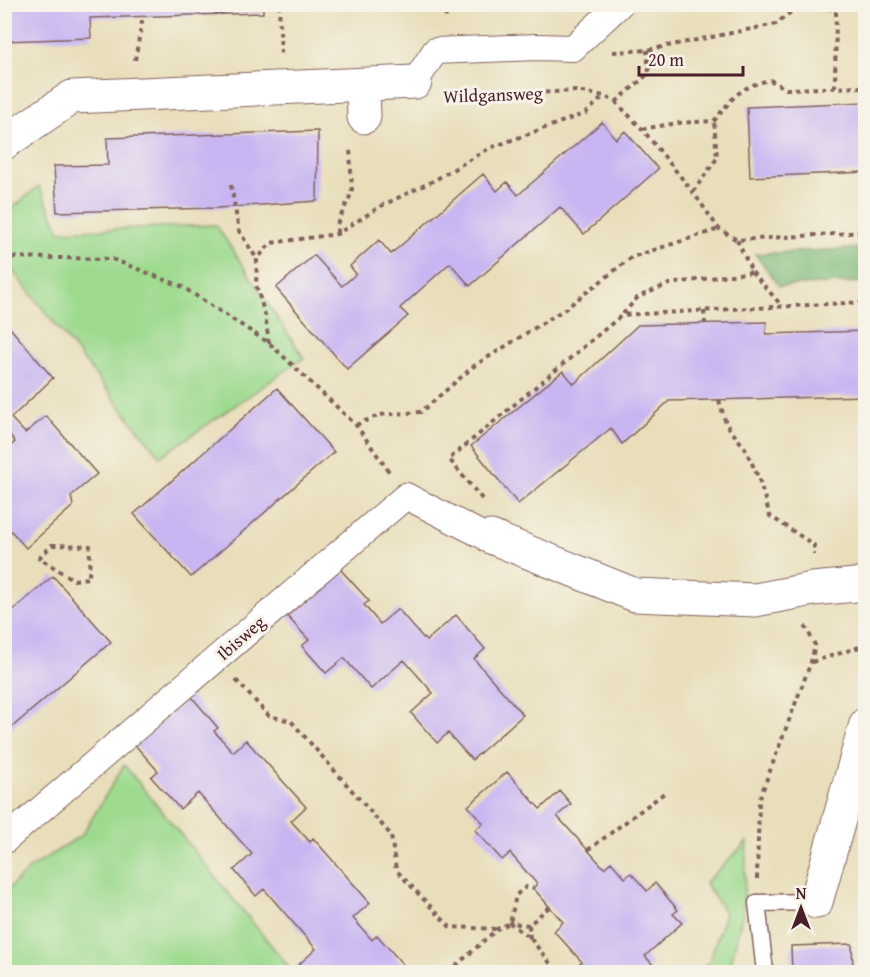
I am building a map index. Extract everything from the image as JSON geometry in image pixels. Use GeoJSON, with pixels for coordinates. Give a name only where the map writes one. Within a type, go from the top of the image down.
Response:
{"type":"FeatureCollection","features":[{"type":"Feature","properties":{"kind":"street"},"geometry":{"type":"LineString","coordinates":[[4,143],[72,97],[415,82],[435,51],[573,48],[620,4]]}},
{"type":"Feature","properties":{"kind":"street"},"geometry":{"type":"LineString","coordinates":[[357,131],[363,85]]}},
{"type":"Feature","properties":{"kind":"street"},"geometry":{"type":"LineString","coordinates":[[406,496],[486,536],[635,595],[755,600],[813,589],[866,584]]}},
{"type":"Feature","properties":{"kind":"street","name":"Ibisweg"},"geometry":{"type":"LineString","coordinates":[[4,840],[406,496]]}},
{"type":"Feature","properties":{"kind":"street"},"geometry":{"type":"LineString","coordinates":[[816,902],[866,724]]}},
{"type":"Feature","properties":{"kind":"lane"},"geometry":{"type":"LineString","coordinates":[[765,972],[757,903],[816,902]]}},
{"type":"Feature","properties":{"kind":"path"},"geometry":{"type":"LineString","coordinates":[[279,4],[283,88]]}},
{"type":"Feature","properties":{"kind":"path"},"geometry":{"type":"LineString","coordinates":[[573,48],[619,52],[647,50],[776,24],[801,4]]}},
{"type":"Feature","properties":{"kind":"path"},"geometry":{"type":"LineString","coordinates":[[819,4],[836,12]]}},
{"type":"Feature","properties":{"kind":"path"},"geometry":{"type":"LineString","coordinates":[[836,12],[846,4]]}},
{"type":"Feature","properties":{"kind":"path"},"geometry":{"type":"LineString","coordinates":[[835,88],[836,12]]}},
{"type":"Feature","properties":{"kind":"path"},"geometry":{"type":"LineString","coordinates":[[128,94],[143,16]]}},
{"type":"Feature","properties":{"kind":"path"},"geometry":{"type":"LineString","coordinates":[[615,102],[649,73],[647,50]]}},
{"type":"Feature","properties":{"kind":"path"},"geometry":{"type":"LineString","coordinates":[[693,192],[717,158],[714,121],[736,94],[750,84],[770,80],[786,89],[866,87]]}},
{"type":"Feature","properties":{"kind":"path","name":"Wildgansweg"},"geometry":{"type":"LineString","coordinates":[[415,82],[428,97],[576,91],[604,96],[615,102],[642,129],[720,229],[736,240]]}},
{"type":"Feature","properties":{"kind":"path"},"geometry":{"type":"LineString","coordinates":[[257,260],[271,243],[337,234],[381,206],[433,181],[489,148],[586,113],[604,96]]}},
{"type":"Feature","properties":{"kind":"path"},"geometry":{"type":"LineString","coordinates":[[642,129],[678,123],[714,121]]}},
{"type":"Feature","properties":{"kind":"path"},"geometry":{"type":"LineString","coordinates":[[337,234],[337,224],[352,192],[357,131]]}},
{"type":"Feature","properties":{"kind":"path"},"geometry":{"type":"LineString","coordinates":[[231,185],[239,231],[257,260],[256,285],[265,315],[269,343]]}},
{"type":"Feature","properties":{"kind":"path"},"geometry":{"type":"LineString","coordinates":[[356,425],[380,415],[421,412],[474,366],[565,309],[632,257],[720,229]]}},
{"type":"Feature","properties":{"kind":"path"},"geometry":{"type":"LineString","coordinates":[[782,307],[753,272],[736,240],[866,232]]}},
{"type":"Feature","properties":{"kind":"path"},"geometry":{"type":"LineString","coordinates":[[4,257],[112,259],[181,286],[269,343],[356,425],[406,496]]}},
{"type":"Feature","properties":{"kind":"path"},"geometry":{"type":"LineString","coordinates":[[486,536],[490,510],[448,459],[622,315],[638,297],[669,284],[753,272]]}},
{"type":"Feature","properties":{"kind":"path"},"geometry":{"type":"LineString","coordinates":[[622,315],[866,302]]}},
{"type":"Feature","properties":{"kind":"path"},"geometry":{"type":"LineString","coordinates":[[704,311],[705,323]]}},
{"type":"Feature","properties":{"kind":"path"},"geometry":{"type":"LineString","coordinates":[[719,400],[726,424],[745,448],[759,479],[770,516],[814,544],[813,589],[803,623],[816,645],[759,800],[757,903]]}},
{"type":"Feature","properties":{"kind":"path"},"geometry":{"type":"LineString","coordinates":[[52,545],[90,546],[89,578],[74,580],[39,558],[52,545]]}},
{"type":"Feature","properties":{"kind":"path"},"geometry":{"type":"LineString","coordinates":[[811,662],[866,645]]}},
{"type":"Feature","properties":{"kind":"path"},"geometry":{"type":"LineString","coordinates":[[217,659],[269,716],[291,721],[384,826],[391,835],[396,870],[450,927],[498,928]]}},
{"type":"Feature","properties":{"kind":"path"},"geometry":{"type":"LineString","coordinates":[[588,850],[667,791]]}},
{"type":"Feature","properties":{"kind":"path"},"geometry":{"type":"LineString","coordinates":[[510,923],[516,895],[526,887],[533,888]]}},
{"type":"Feature","properties":{"kind":"path"},"geometry":{"type":"LineString","coordinates":[[449,972],[498,928],[510,923],[529,924],[549,907]]}},
{"type":"Feature","properties":{"kind":"path"},"geometry":{"type":"LineString","coordinates":[[510,923],[531,939],[557,972]]}},
{"type":"Feature","properties":{"kind":"path"},"geometry":{"type":"LineString","coordinates":[[529,924],[531,939]]}},
{"type":"Feature","properties":{"kind":"green space"},"geometry":{"type":"Polygon","coordinates":[[[39,186],[60,231],[216,225],[304,358],[160,457],[5,261],[5,214],[39,186]]]}},
{"type":"Feature","properties":{"kind":"green space"},"geometry":{"type":"Polygon","coordinates":[[[865,248],[865,282],[779,286],[755,254],[865,248]]]}},
{"type":"Feature","properties":{"kind":"green space"},"geometry":{"type":"Polygon","coordinates":[[[124,765],[293,972],[5,972],[5,892],[29,869],[82,835],[124,765]]]}},
{"type":"Feature","properties":{"kind":"green space"},"geometry":{"type":"Polygon","coordinates":[[[747,842],[743,911],[730,967],[733,972],[695,972],[709,963],[725,913],[705,883],[747,842]]]}},
{"type":"Feature","properties":{"kind":"building"},"geometry":{"type":"Polygon","coordinates":[[[5,4],[263,4],[263,13],[90,18],[91,38],[5,41],[5,4]]]}},
{"type":"Feature","properties":{"kind":"building"},"geometry":{"type":"Polygon","coordinates":[[[673,4],[716,4],[716,6],[676,8],[673,4]]]}},
{"type":"Feature","properties":{"kind":"building"},"geometry":{"type":"Polygon","coordinates":[[[866,102],[866,172],[750,177],[747,107],[866,102]]]}},
{"type":"Feature","properties":{"kind":"building"},"geometry":{"type":"Polygon","coordinates":[[[602,122],[616,139],[625,131],[658,169],[584,234],[560,207],[470,286],[450,263],[400,308],[408,316],[347,369],[276,288],[314,255],[342,286],[356,274],[350,266],[379,240],[391,254],[483,174],[497,191],[507,182],[518,195],[602,122]]]}},
{"type":"Feature","properties":{"kind":"building"},"geometry":{"type":"Polygon","coordinates":[[[318,131],[317,201],[218,208],[57,212],[54,166],[108,165],[107,138],[318,131]]]}},
{"type":"Feature","properties":{"kind":"building"},"geometry":{"type":"Polygon","coordinates":[[[4,321],[53,378],[11,418],[25,433],[46,416],[97,474],[71,496],[73,506],[26,548],[4,523],[4,451],[15,442],[4,426],[4,321]]]}},
{"type":"Feature","properties":{"kind":"building"},"geometry":{"type":"Polygon","coordinates":[[[767,322],[766,334],[866,331],[866,396],[669,401],[622,444],[611,428],[518,504],[471,446],[563,371],[574,384],[638,325],[767,322]]]}},
{"type":"Feature","properties":{"kind":"building"},"geometry":{"type":"Polygon","coordinates":[[[277,388],[334,452],[191,577],[134,514],[277,388]]]}},
{"type":"Feature","properties":{"kind":"building"},"geometry":{"type":"Polygon","coordinates":[[[340,569],[369,601],[364,605],[380,624],[398,609],[426,641],[456,615],[485,649],[474,659],[523,715],[472,760],[448,733],[437,743],[411,713],[433,693],[404,660],[371,689],[344,658],[326,673],[302,646],[309,640],[287,616],[340,569]]]}},
{"type":"Feature","properties":{"kind":"building"},"geometry":{"type":"Polygon","coordinates":[[[53,576],[111,642],[4,734],[4,618],[53,576]]]}},
{"type":"Feature","properties":{"kind":"building"},"geometry":{"type":"Polygon","coordinates":[[[191,696],[218,728],[214,731],[233,752],[246,740],[306,807],[291,821],[310,842],[313,838],[370,903],[353,918],[372,940],[377,935],[406,968],[401,972],[301,972],[296,967],[316,949],[264,889],[256,896],[234,870],[252,854],[198,793],[180,809],[151,777],[158,771],[135,745],[191,696]]]}},
{"type":"Feature","properties":{"kind":"building"},"geometry":{"type":"Polygon","coordinates":[[[507,772],[540,809],[560,791],[571,804],[557,816],[604,868],[611,862],[625,878],[631,873],[647,891],[655,883],[678,910],[673,914],[682,923],[645,956],[653,965],[645,972],[577,972],[575,969],[582,962],[554,931],[563,922],[533,888],[537,884],[510,853],[502,860],[475,830],[483,823],[468,806],[507,772]]]}},
{"type":"Feature","properties":{"kind":"building"},"geometry":{"type":"Polygon","coordinates":[[[852,944],[853,972],[792,972],[791,946],[852,944]]]}}]}
